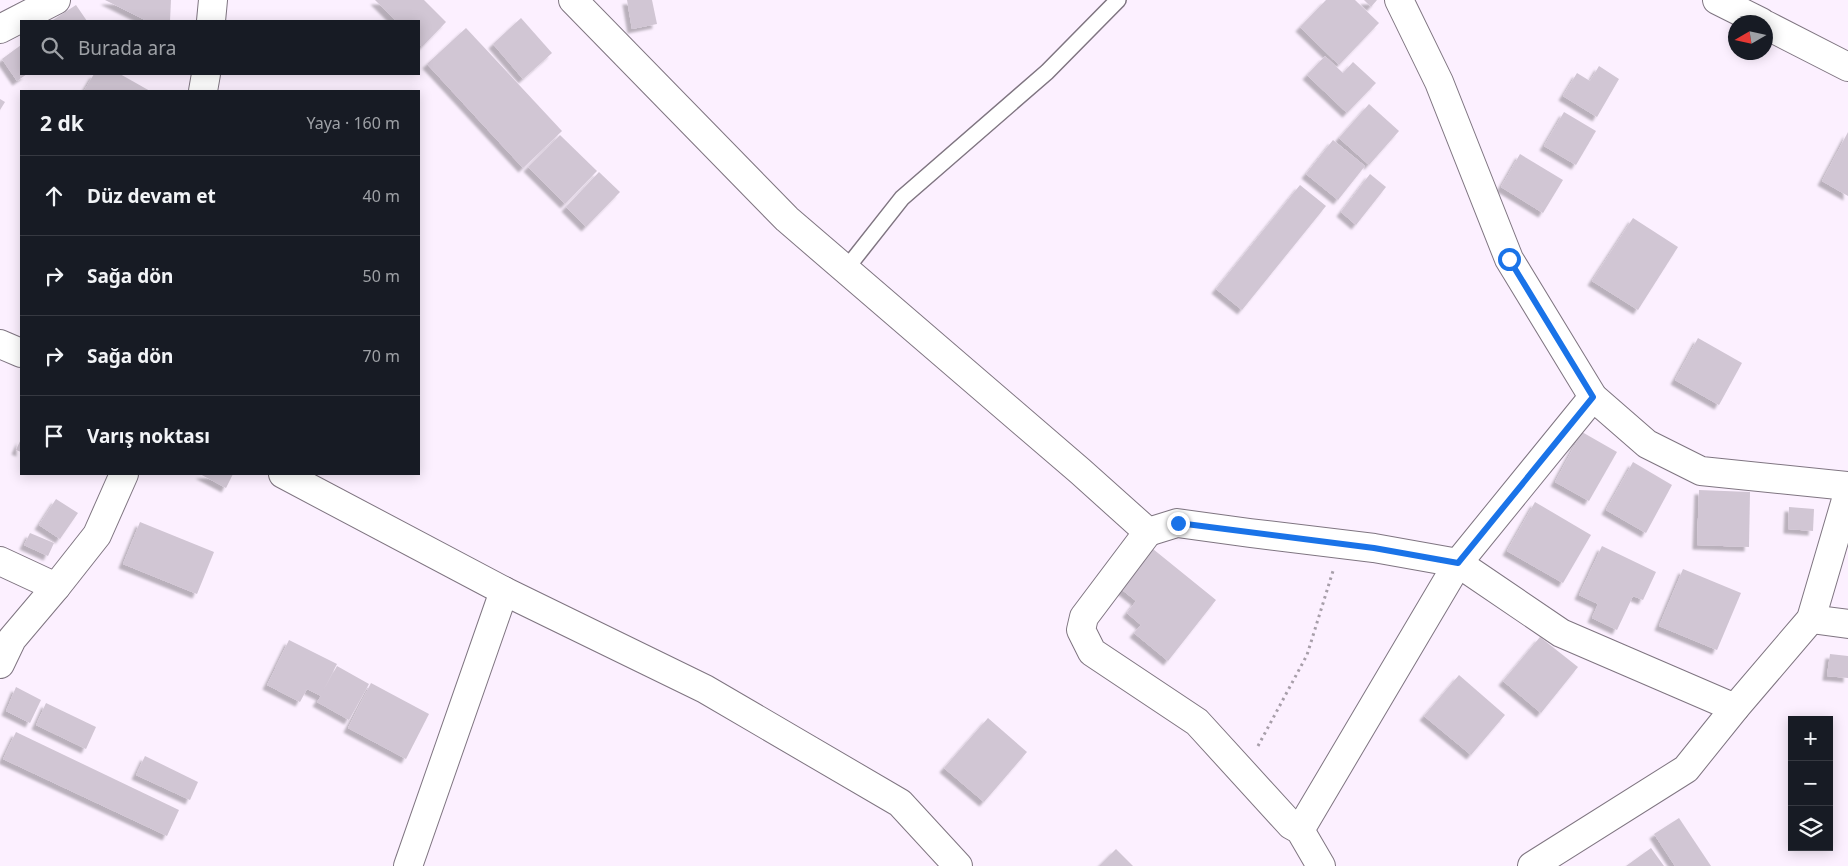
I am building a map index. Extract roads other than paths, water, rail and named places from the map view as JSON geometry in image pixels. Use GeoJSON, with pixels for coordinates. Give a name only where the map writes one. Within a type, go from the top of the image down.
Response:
{"type":"FeatureCollection","features":[{"type":"Feature","properties":{"kind":"street"},"geometry":{"type":"LineString","coordinates":[[0,29],[56,0]]}},
{"type":"Feature","properties":{"kind":"street"},"geometry":{"type":"LineString","coordinates":[[211,20],[213,0]]}},
{"type":"Feature","properties":{"kind":"street"},"geometry":{"type":"LineString","coordinates":[[573,0],[787,219],[1080,471],[1148,532]]}},
{"type":"Feature","properties":{"kind":"street"},"geometry":{"type":"LineString","coordinates":[[1399,0],[1439,82],[1509,259],[1593,397],[1648,444],[1701,471],[1848,486]]}},
{"type":"Feature","properties":{"kind":"street"},"geometry":{"type":"LineString","coordinates":[[1717,0],[1746,15]]}},
{"type":"Feature","properties":{"kind":"street"},"geometry":{"type":"LineString","coordinates":[[1773,29],[1848,67]]}},
{"type":"Feature","properties":{"kind":"street"},"geometry":{"type":"LineString","coordinates":[[203,90],[206,75]]}},
{"type":"Feature","properties":{"kind":"street"},"geometry":{"type":"LineString","coordinates":[[0,344],[20,353]]}},
{"type":"Feature","properties":{"kind":"street"},"geometry":{"type":"LineString","coordinates":[[1300,830],[1458,563],[1593,397]]}},
{"type":"Feature","properties":{"kind":"street"},"geometry":{"type":"LineString","coordinates":[[0,664],[12,639],[56,588],[97,535],[124,475]]}},
{"type":"Feature","properties":{"kind":"street"},"geometry":{"type":"LineString","coordinates":[[285,475],[504,591],[705,689],[900,803],[958,866]]}},
{"type":"Feature","properties":{"kind":"street"},"geometry":{"type":"LineString","coordinates":[[1532,866],[1686,769],[1811,619],[1848,493]]}},
{"type":"Feature","properties":{"kind":"street"},"geometry":{"type":"LineString","coordinates":[[1321,866],[1300,830],[1291,825],[1197,722],[1092,652],[1082,630],[1084,617],[1148,532],[1178,523],[1374,548],[1458,563],[1561,633],[1735,708]]}},
{"type":"Feature","properties":{"kind":"street"},"geometry":{"type":"LineString","coordinates":[[0,561],[56,588]]}},
{"type":"Feature","properties":{"kind":"street"},"geometry":{"type":"LineString","coordinates":[[408,866],[504,591]]}},
{"type":"Feature","properties":{"kind":"street"},"geometry":{"type":"LineString","coordinates":[[1811,619],[1848,624]]}},
{"type":"Feature","properties":{"kind":"lane"},"geometry":{"type":"LineString","coordinates":[[846,269],[902,198],[1047,72],[1118,0]]}}]}
